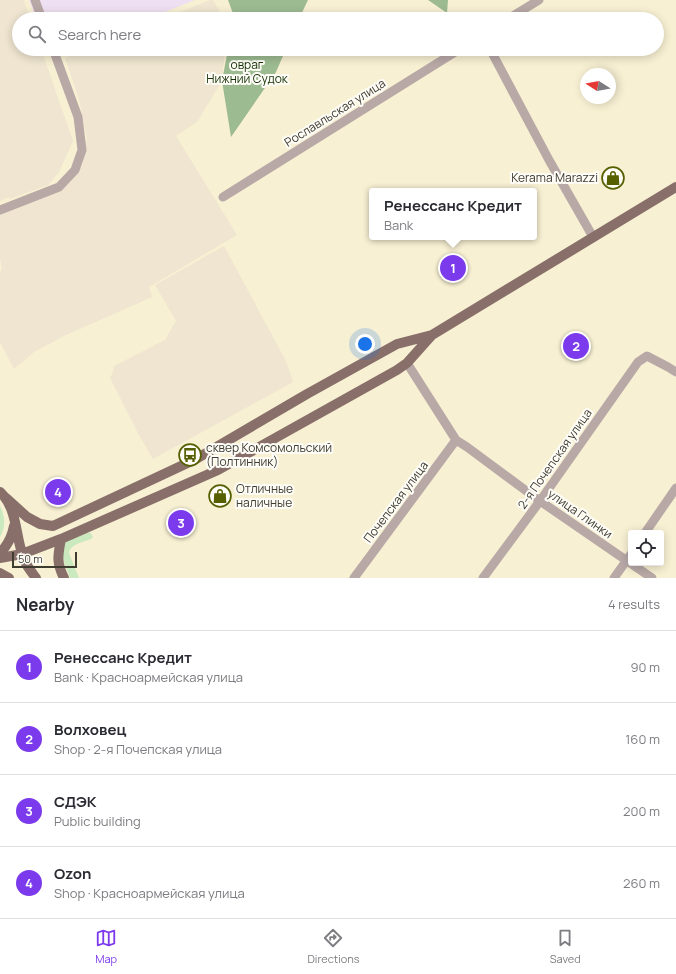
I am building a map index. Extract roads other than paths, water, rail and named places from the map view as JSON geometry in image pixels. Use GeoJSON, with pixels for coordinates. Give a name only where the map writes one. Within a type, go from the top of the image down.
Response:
{"type":"FeatureCollection","features":[{"type":"Feature","properties":{"kind":"main road"},"geometry":{"type":"LineString","coordinates":[[3,495],[27,516],[40,524],[53,526],[196,459],[307,394],[397,344],[432,335],[676,187]]}},
{"type":"Feature","properties":{"kind":"main road"},"geometry":{"type":"LineString","coordinates":[[0,558],[22,554],[61,539],[218,470],[397,370],[407,363],[432,335]]}},
{"type":"Feature","properties":{"kind":"main road"},"geometry":{"type":"LineString","coordinates":[[3,495],[12,509],[22,554],[26,564],[36,578]]}},
{"type":"Feature","properties":{"kind":"main road"},"geometry":{"type":"LineString","coordinates":[[0,553],[7,546],[13,535],[15,522]]}},
{"type":"Feature","properties":{"kind":"main road"},"geometry":{"type":"LineString","coordinates":[[61,539],[58,558],[59,566],[64,578]]}},
{"type":"Feature","properties":{"kind":"main road"},"geometry":{"type":"LineString","coordinates":[[0,573],[9,578]]}},
{"type":"Feature","properties":{"kind":"street"},"geometry":{"type":"LineString","coordinates":[[35,0],[39,12]]}},
{"type":"Feature","properties":{"kind":"street"},"geometry":{"type":"LineString","coordinates":[[519,12],[539,0]]}},
{"type":"Feature","properties":{"kind":"street"},"geometry":{"type":"LineString","coordinates":[[0,210],[59,187],[75,170],[82,150],[78,117],[55,56]]}},
{"type":"Feature","properties":{"kind":"street","name":"Рославльская улица"},"geometry":{"type":"LineString","coordinates":[[223,197],[449,56]]}},
{"type":"Feature","properties":{"kind":"street"},"geometry":{"type":"LineString","coordinates":[[494,56],[549,160],[593,237]]}},
{"type":"Feature","properties":{"kind":"street","name":"2-я Почепская улица"},"geometry":{"type":"LineString","coordinates":[[483,578],[540,501],[638,362],[647,356],[676,372]]}},
{"type":"Feature","properties":{"kind":"street"},"geometry":{"type":"LineString","coordinates":[[407,363],[456,440]]}},
{"type":"Feature","properties":{"kind":"street","name":"улица Глинки"},"geometry":{"type":"LineString","coordinates":[[456,440],[540,501],[628,556]]}},
{"type":"Feature","properties":{"kind":"street","name":"Почепская улица"},"geometry":{"type":"LineString","coordinates":[[354,578],[456,440]]}},
{"type":"Feature","properties":{"kind":"street"},"geometry":{"type":"LineString","coordinates":[[647,530],[676,488]]}},
{"type":"Feature","properties":{"kind":"street"},"geometry":{"type":"LineString","coordinates":[[614,578],[628,558]]}},
{"type":"Feature","properties":{"kind":"street","name":"улица Глинки"},"geometry":{"type":"LineString","coordinates":[[639,566],[652,578]]}},
{"type":"Feature","properties":{"kind":"place","name":"Kerama Marazzi"},"geometry":{"type":"Point","coordinates":[613,178]}},
{"type":"Feature","properties":{"kind":"place","name":"Ренессанс Кредит"},"geometry":{"type":"Point","coordinates":[453,268]}},
{"type":"Feature","properties":{"kind":"place","name":"Волховец"},"geometry":{"type":"Point","coordinates":[576,346]}},
{"type":"Feature","properties":{"kind":"place","name":"сквер Комсомольский (Полтинник)"},"geometry":{"type":"Point","coordinates":[190,455]}},
{"type":"Feature","properties":{"kind":"place","name":"Ozon"},"geometry":{"type":"Point","coordinates":[58,492]}},
{"type":"Feature","properties":{"kind":"place","name":"Отличные наличные"},"geometry":{"type":"Point","coordinates":[220,496]}},
{"type":"Feature","properties":{"kind":"place","name":"СДЭК"},"geometry":{"type":"Point","coordinates":[181,523]}},
{"type":"Feature","properties":{"kind":"park label","name":"овраг Нижний Судок"},"geometry":{"type":"Point","coordinates":[247,72]}}]}
